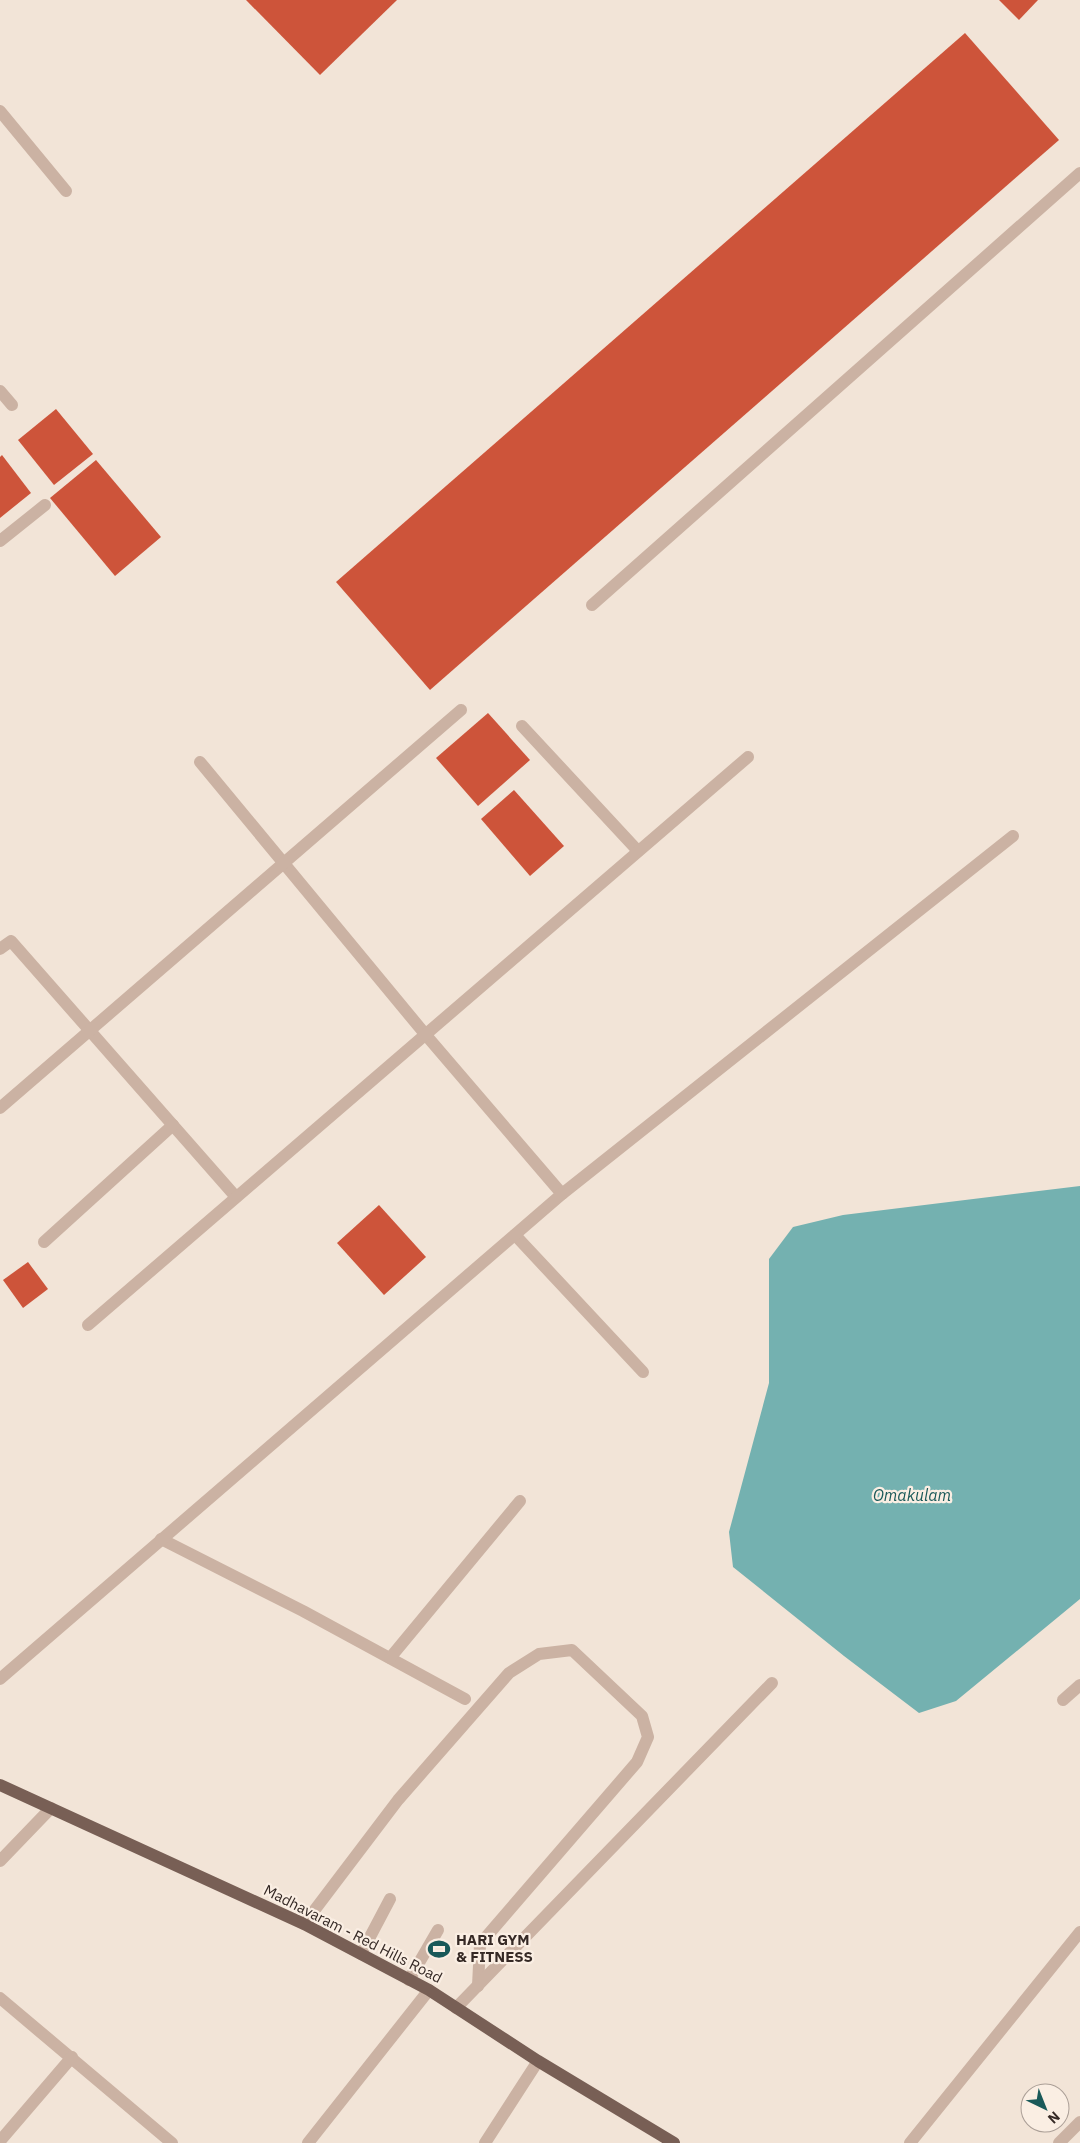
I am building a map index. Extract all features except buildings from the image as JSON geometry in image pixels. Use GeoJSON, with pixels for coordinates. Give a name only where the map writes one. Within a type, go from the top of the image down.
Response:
{"type":"FeatureCollection","features":[{"type":"Feature","properties":{"kind":"main road","name":"Madhavaram - Red Hills Road"},"geometry":{"type":"LineString","coordinates":[[0,1785],[304,1924],[429,1990],[538,2061],[674,2143]]}},
{"type":"Feature","properties":{"kind":"street"},"geometry":{"type":"LineString","coordinates":[[0,111],[66,191]]}},
{"type":"Feature","properties":{"kind":"street"},"geometry":{"type":"LineString","coordinates":[[592,605],[1080,173]]}},
{"type":"Feature","properties":{"kind":"street"},"geometry":{"type":"LineString","coordinates":[[0,391],[12,405]]}},
{"type":"Feature","properties":{"kind":"street"},"geometry":{"type":"LineString","coordinates":[[0,541],[45,505]]}},
{"type":"Feature","properties":{"kind":"street"},"geometry":{"type":"LineString","coordinates":[[0,1108],[461,710]]}},
{"type":"Feature","properties":{"kind":"street"},"geometry":{"type":"LineString","coordinates":[[522,726],[638,851]]}},
{"type":"Feature","properties":{"kind":"street"},"geometry":{"type":"LineString","coordinates":[[88,1325],[748,757]]}},
{"type":"Feature","properties":{"kind":"street"},"geometry":{"type":"LineString","coordinates":[[200,762],[424,1034],[562,1194]]}},
{"type":"Feature","properties":{"kind":"street"},"geometry":{"type":"LineString","coordinates":[[0,1679],[562,1194],[1014,836]]}},
{"type":"Feature","properties":{"kind":"street"},"geometry":{"type":"LineString","coordinates":[[0,949],[12,941],[236,1197]]}},
{"type":"Feature","properties":{"kind":"street"},"geometry":{"type":"LineString","coordinates":[[44,1242],[173,1125]]}},
{"type":"Feature","properties":{"kind":"street"},"geometry":{"type":"LineString","coordinates":[[515,1235],[643,1372]]}},
{"type":"Feature","properties":{"kind":"street"},"geometry":{"type":"LineString","coordinates":[[390,1658],[520,1501]]}},
{"type":"Feature","properties":{"kind":"street"},"geometry":{"type":"LineString","coordinates":[[161,1540],[302,1611],[465,1699]]}},
{"type":"Feature","properties":{"kind":"street"},"geometry":{"type":"LineString","coordinates":[[304,1924],[398,1800],[509,1673],[539,1654],[572,1650],[642,1716],[648,1737],[638,1762],[480,1944],[478,1986]]}},
{"type":"Feature","properties":{"kind":"street"},"geometry":{"type":"LineString","coordinates":[[456,2008],[772,1683]]}},
{"type":"Feature","properties":{"kind":"street"},"geometry":{"type":"LineString","coordinates":[[1063,1700],[1080,1685]]}},
{"type":"Feature","properties":{"kind":"street"},"geometry":{"type":"LineString","coordinates":[[0,1861],[51,1808]]}},
{"type":"Feature","properties":{"kind":"street"},"geometry":{"type":"LineString","coordinates":[[361,1954],[390,1899]]}},
{"type":"Feature","properties":{"kind":"street"},"geometry":{"type":"LineString","coordinates":[[409,1980],[438,1930]]}},
{"type":"Feature","properties":{"kind":"street"},"geometry":{"type":"LineString","coordinates":[[910,2143],[1080,1932]]}},
{"type":"Feature","properties":{"kind":"street"},"geometry":{"type":"LineString","coordinates":[[308,2143],[429,1990]]}},
{"type":"Feature","properties":{"kind":"street"},"geometry":{"type":"LineString","coordinates":[[0,1998],[172,2143]]}},
{"type":"Feature","properties":{"kind":"street"},"geometry":{"type":"LineString","coordinates":[[0,2141],[72,2057]]}},
{"type":"Feature","properties":{"kind":"street"},"geometry":{"type":"LineString","coordinates":[[485,2143],[538,2061]]}},
{"type":"Feature","properties":{"kind":"street"},"geometry":{"type":"LineString","coordinates":[[1059,2143],[1080,2122]]}},
{"type":"Feature","properties":{"kind":"water","name":"Omakulam"},"geometry":{"type":"Polygon","coordinates":[[[1080,1186],[1080,1599],[956,1701],[919,1713],[733,1567],[729,1532],[769,1383],[769,1259],[793,1227],[843,1215],[1080,1186]]]}},
{"type":"Feature","properties":{"kind":"place","name":"HARI GYM & FITNESS"},"geometry":{"type":"Point","coordinates":[439,1949]}}]}
